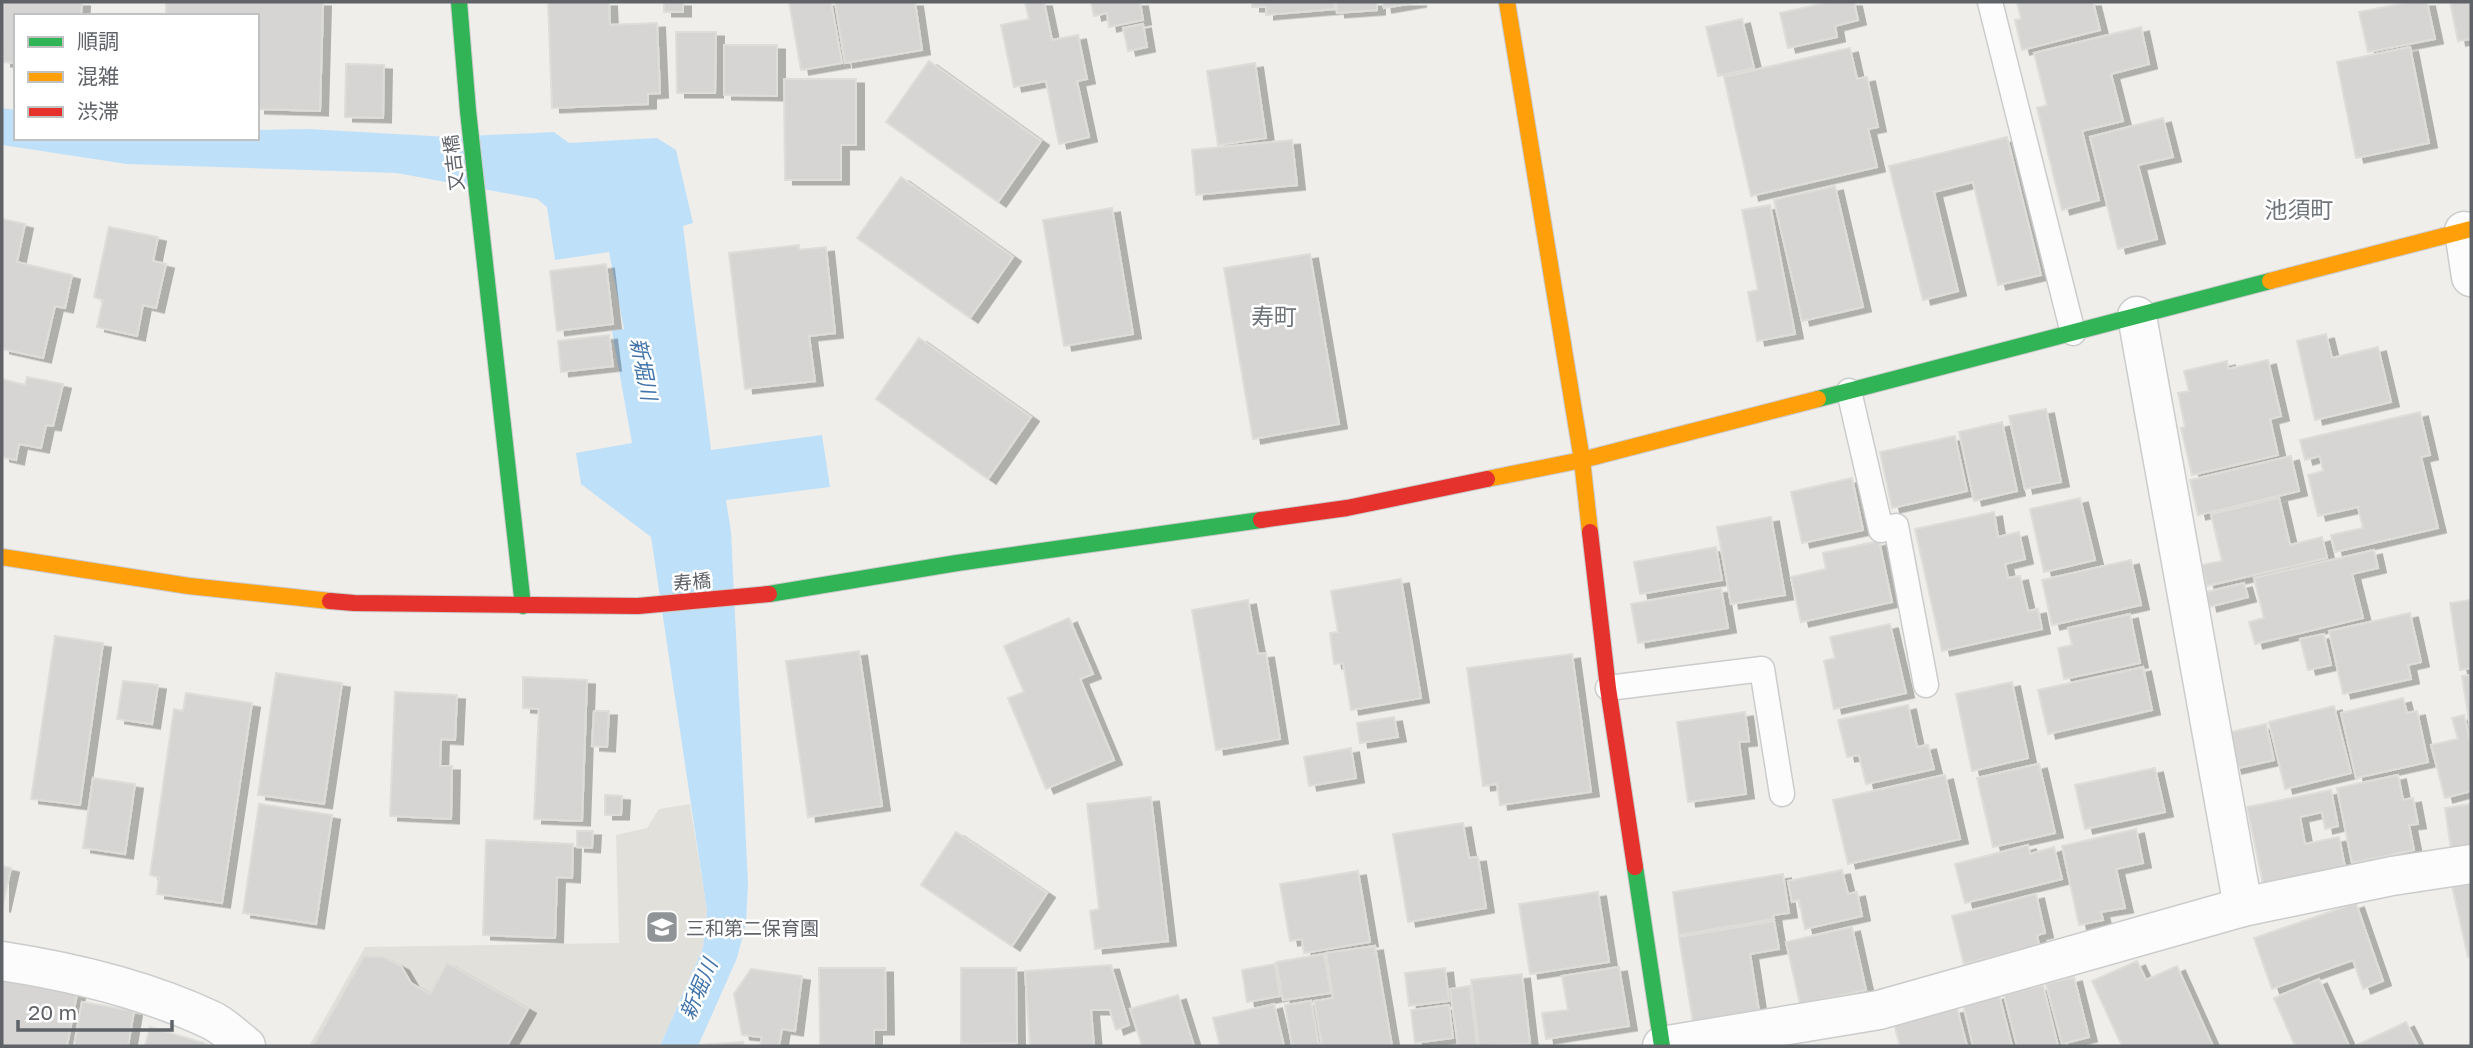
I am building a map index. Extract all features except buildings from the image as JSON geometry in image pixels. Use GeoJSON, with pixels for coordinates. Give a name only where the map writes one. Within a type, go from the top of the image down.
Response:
{"type":"FeatureCollection","features":[{"type":"Feature","properties":{"kind":"street","name":"又吉橋"},"geometry":{"type":"LineString","coordinates":[[459,2],[468,111],[523,606]]}},
{"type":"Feature","properties":{"kind":"street"},"geometry":{"type":"LineString","coordinates":[[1507,2],[1582,460],[1608,688],[1662,1046],[1879,1010],[2242,907],[2392,876],[2471,864]]}},
{"type":"Feature","properties":{"kind":"street"},"geometry":{"type":"LineString","coordinates":[[2468,230],[2471,277]]}},
{"type":"Feature","properties":{"kind":"street","name":"寿橋"},"geometry":{"type":"LineString","coordinates":[[2,557],[189,586],[340,601],[638,606],[750,597],[957,563],[1347,508],[1582,460],[2468,230]]}},
{"type":"Feature","properties":{"kind":"street"},"geometry":{"type":"LineString","coordinates":[[2137,316],[2242,907]]}},
{"type":"Feature","properties":{"kind":"street"},"geometry":{"type":"LineString","coordinates":[[2,961],[54,969],[114,984],[214,1021],[246,1046]]}},
{"type":"Feature","properties":{"kind":"lane"},"geometry":{"type":"LineString","coordinates":[[1990,2],[2073,333]]}},
{"type":"Feature","properties":{"kind":"lane"},"geometry":{"type":"LineString","coordinates":[[1849,391],[1881,530],[1896,526],[1926,685]]}},
{"type":"Feature","properties":{"kind":"lane"},"geometry":{"type":"LineString","coordinates":[[1608,688],[1762,669],[1782,794]]}},
{"type":"Feature","properties":{"kind":"shaded area","name":"三和第二保育園"},"geometry":{"type":"Polygon","coordinates":[[[690,804],[707,911],[703,948],[660,1046],[309,1046],[365,947],[619,943],[616,835],[647,828],[659,809],[690,804]]]}},
{"type":"Feature","properties":{"kind":"water","name":"新堀川"},"geometry":{"type":"Polygon","coordinates":[[[2,108],[14,110],[14,140],[259,140],[259,130],[309,129],[448,137],[554,132],[569,143],[657,138],[676,150],[693,223],[683,226],[711,450],[822,435],[830,487],[726,500],[731,532],[748,883],[746,923],[737,958],[698,1046],[660,1046],[703,948],[707,911],[651,537],[581,484],[576,453],[632,443],[612,331],[624,329],[609,252],[555,260],[547,207],[537,199],[397,173],[127,164],[2,145],[2,108]]]}},
{"type":"Feature","properties":{"kind":"traffic: fast"},"geometry":{"type":"LineString","coordinates":[[459,2],[468,111],[523,606]]}},
{"type":"Feature","properties":{"kind":"traffic: fast"},"geometry":{"type":"LineString","coordinates":[[1818,399],[2270,281]]}},
{"type":"Feature","properties":{"kind":"traffic: fast"},"geometry":{"type":"LineString","coordinates":[[769,594],[957,563],[1261,520]]}},
{"type":"Feature","properties":{"kind":"traffic: fast"},"geometry":{"type":"LineString","coordinates":[[1635,867],[1662,1046]]}},
{"type":"Feature","properties":{"kind":"traffic: slow"},"geometry":{"type":"LineString","coordinates":[[1507,2],[1582,460],[1590,532]]}},
{"type":"Feature","properties":{"kind":"traffic: slow"},"geometry":{"type":"LineString","coordinates":[[2270,281],[2471,229]]}},
{"type":"Feature","properties":{"kind":"traffic: slow"},"geometry":{"type":"LineString","coordinates":[[1487,479],[1582,460],[1818,399]]}},
{"type":"Feature","properties":{"kind":"traffic: slow"},"geometry":{"type":"LineString","coordinates":[[2,557],[189,586],[330,601]]}},
{"type":"Feature","properties":{"kind":"traffic: jam"},"geometry":{"type":"LineString","coordinates":[[1261,520],[1347,508],[1487,479]]}},
{"type":"Feature","properties":{"kind":"traffic: jam"},"geometry":{"type":"LineString","coordinates":[[1590,532],[1608,688],[1635,867]]}},
{"type":"Feature","properties":{"kind":"traffic: jam"},"geometry":{"type":"LineString","coordinates":[[330,601],[638,606],[769,594]]}},
{"type":"Feature","properties":{"kind":"place","name":"三和第二保育園"},"geometry":{"type":"Point","coordinates":[662,927]}},
{"type":"Feature","properties":{"kind":"district","name":"池須町"},"geometry":{"type":"Point","coordinates":[2299,209]}},
{"type":"Feature","properties":{"kind":"district","name":"寿町"},"geometry":{"type":"Point","coordinates":[1274,316]}}]}
